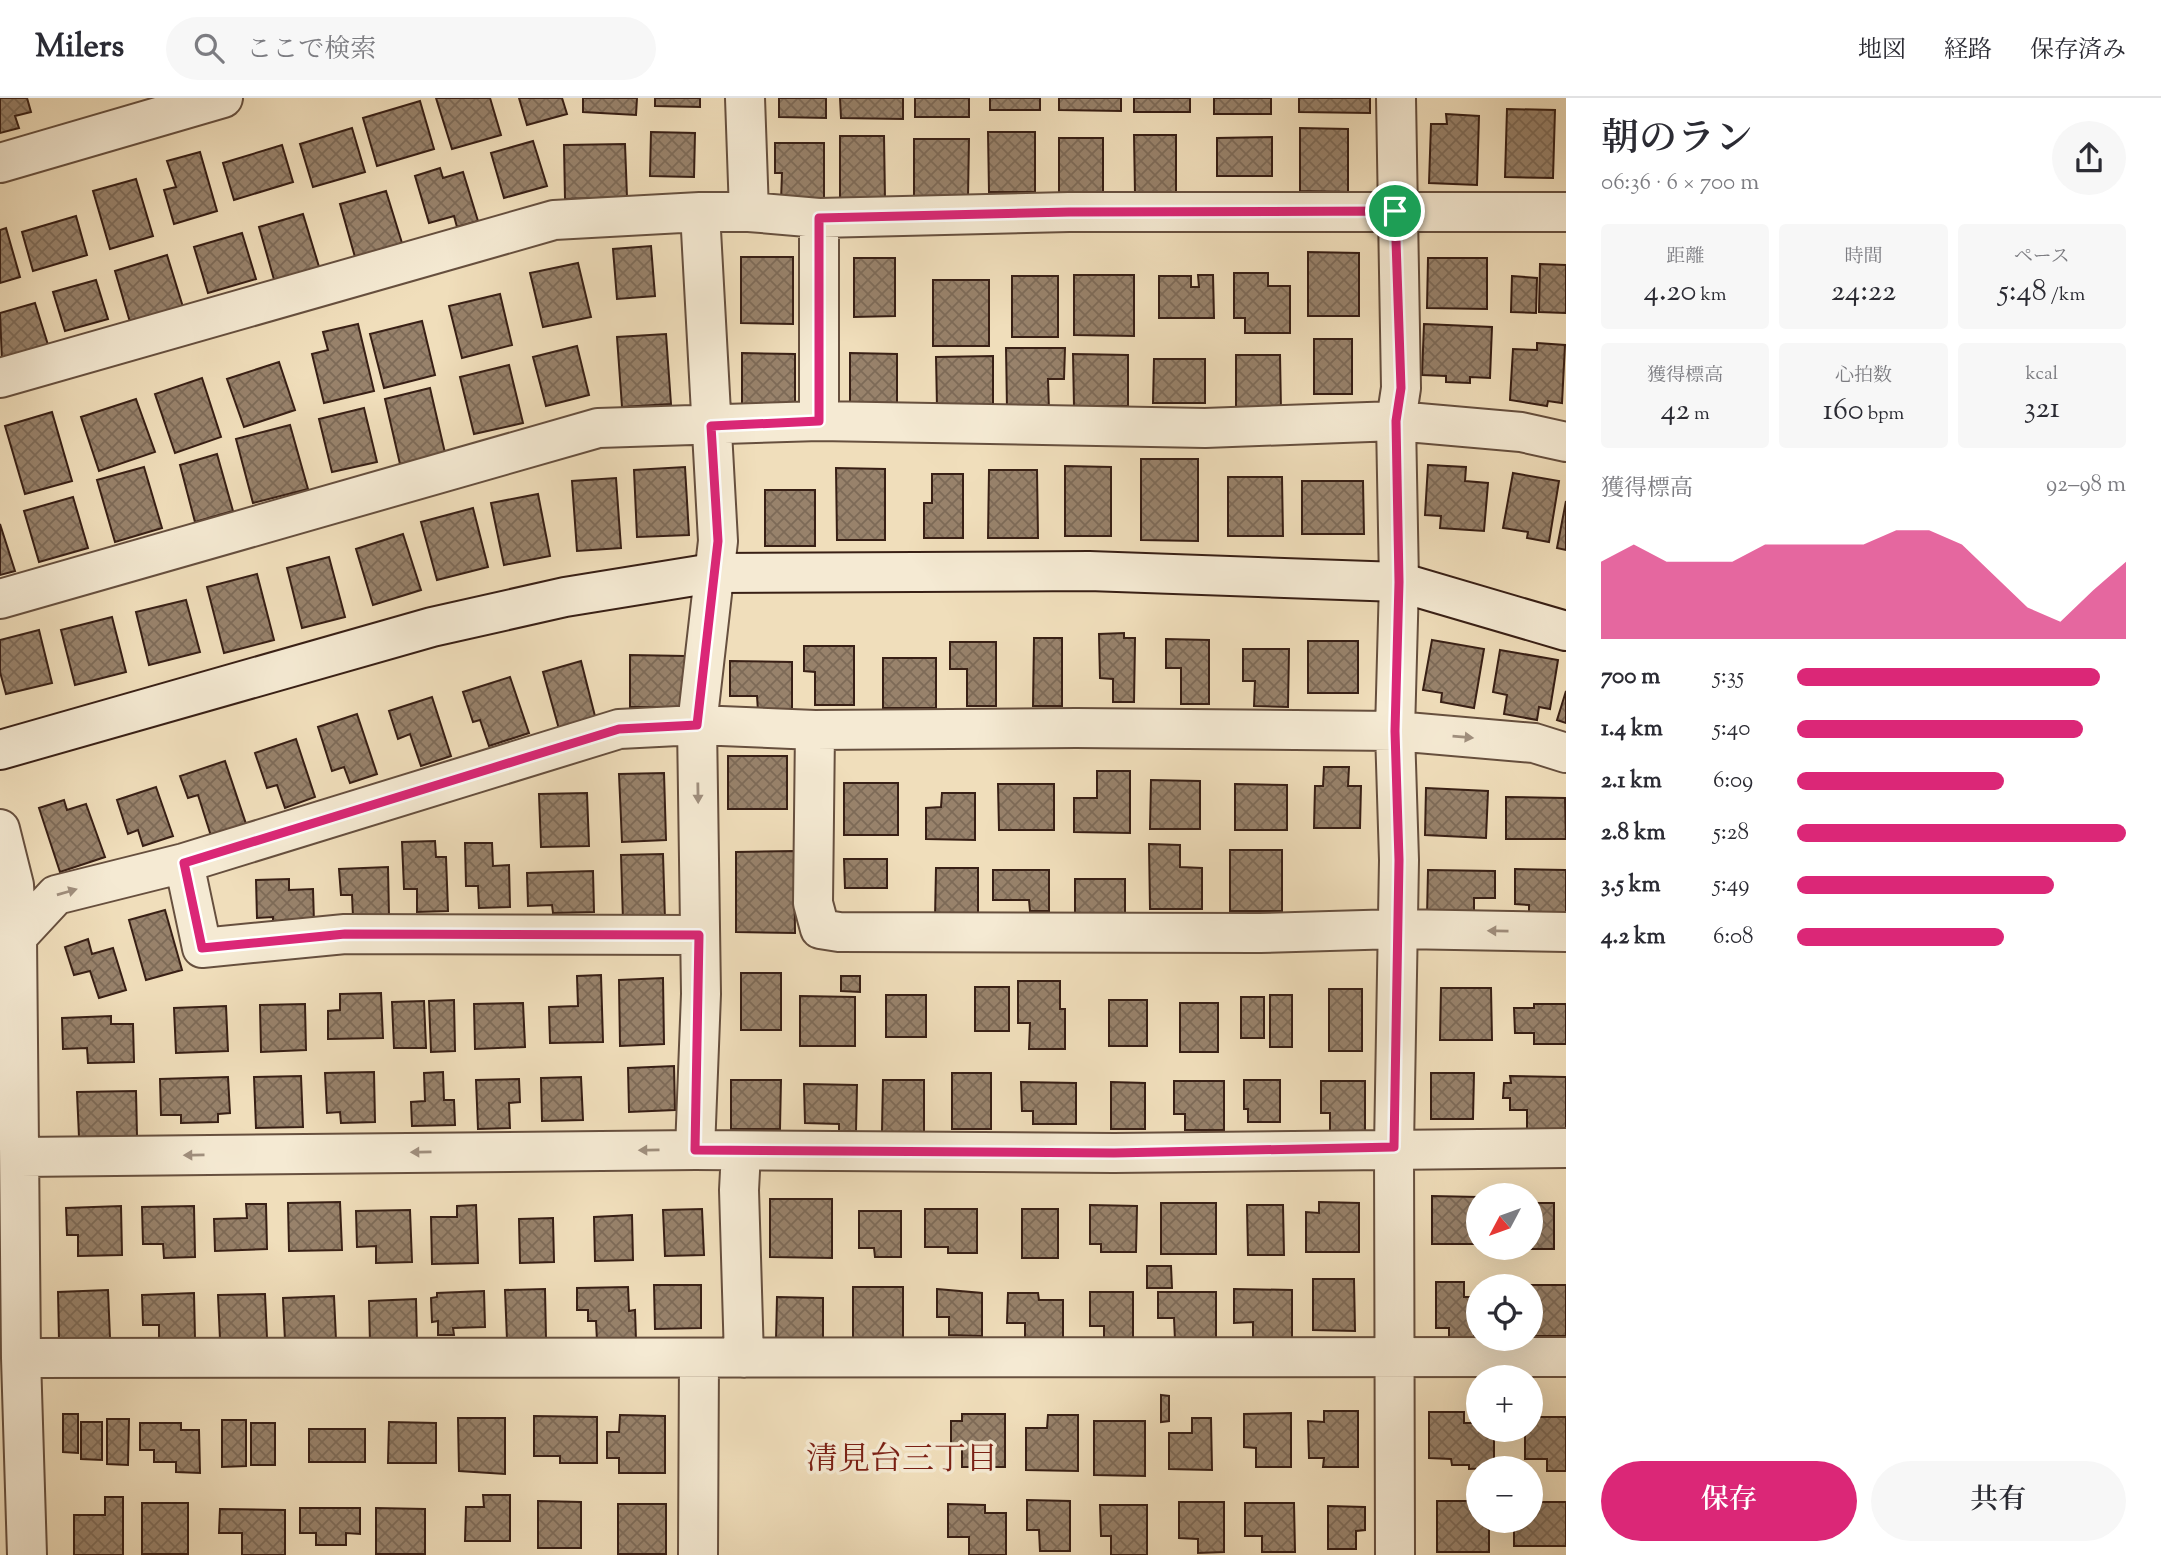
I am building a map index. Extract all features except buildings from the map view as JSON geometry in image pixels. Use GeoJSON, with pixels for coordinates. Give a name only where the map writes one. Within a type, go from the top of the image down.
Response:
{"type":"FeatureCollection","features":[{"type":"Feature","properties":{"kind":"street"},"geometry":{"type":"LineString","coordinates":[[0,163],[223,98]]}},
{"type":"Feature","properties":{"kind":"street"},"geometry":{"type":"LineString","coordinates":[[745,98],[749,212]]}},
{"type":"Feature","properties":{"kind":"street"},"geometry":{"type":"LineString","coordinates":[[1395,1555],[1397,1358],[1394,1147],[1398,929],[1395,731],[1399,582],[1396,421],[1401,388],[1395,211],[1396,98]]}},
{"type":"Feature","properties":{"kind":"street"},"geometry":{"type":"LineString","coordinates":[[695,1150],[699,935],[697,725],[718,541],[700,212]]}},
{"type":"Feature","properties":{"kind":"street"},"geometry":{"type":"LineString","coordinates":[[0,378],[554,220],[700,212],[749,212],[819,218],[1069,212],[1566,212]]}},
{"type":"Feature","properties":{"kind":"street"},"geometry":{"type":"LineString","coordinates":[[819,218],[819,421]]}},
{"type":"Feature","properties":{"kind":"street"},"geometry":{"type":"LineString","coordinates":[[0,599],[598,428],[819,421],[1205,428],[1396,421],[1521,432],[1566,442]]}},
{"type":"Feature","properties":{"kind":"street"},"geometry":{"type":"LineString","coordinates":[[0,750],[432,626],[565,597],[713,573],[1089,571],[1399,582],[1566,631]]}},
{"type":"Feature","properties":{"kind":"street"},"geometry":{"type":"LineString","coordinates":[[9,937],[56,895],[184,863],[619,729],[697,725],[815,730],[1076,728],[1395,731],[1534,743],[1566,753]]}},
{"type":"Feature","properties":{"kind":"street"},"geometry":{"type":"LineString","coordinates":[[815,730],[813,903],[820,929],[853,933],[1260,933],[1398,929],[1566,932]]}},
{"type":"Feature","properties":{"kind":"street"},"geometry":{"type":"LineString","coordinates":[[0,829],[14,885],[9,937],[21,1157],[21,1357],[27,1555]]}},
{"type":"Feature","properties":{"kind":"street"},"geometry":{"type":"LineString","coordinates":[[184,863],[202,948],[345,934],[699,935]]}},
{"type":"Feature","properties":{"kind":"street"},"geometry":{"type":"LineString","coordinates":[[21,1157],[695,1150],[1114,1153],[1394,1147],[1566,1148]]}},
{"type":"Feature","properties":{"kind":"street"},"geometry":{"type":"LineString","coordinates":[[741,1152],[739,1189],[744,1358]]}},
{"type":"Feature","properties":{"kind":"street"},"geometry":{"type":"LineString","coordinates":[[21,1357],[1566,1357]]}},
{"type":"Feature","properties":{"kind":"street"},"geometry":{"type":"LineString","coordinates":[[698,1555],[699,1359]]}},
{"type":"Feature","properties":{"kind":"district","name":"清見台三丁目"},"geometry":{"type":"Point","coordinates":[902,1461]}},
{"type":"Feature","properties":{"kind":"route"},"geometry":{"type":"LineString","coordinates":[[1395,211],[1401,388],[1396,421],[1399,582],[1395,731],[1399,860],[1394,1147],[1114,1153],[695,1150],[701,994],[699,935],[345,934],[202,948],[193,894],[184,863],[619,729],[697,725],[718,541],[711,426],[819,421],[819,218],[1069,212],[1395,211]]}}]}
